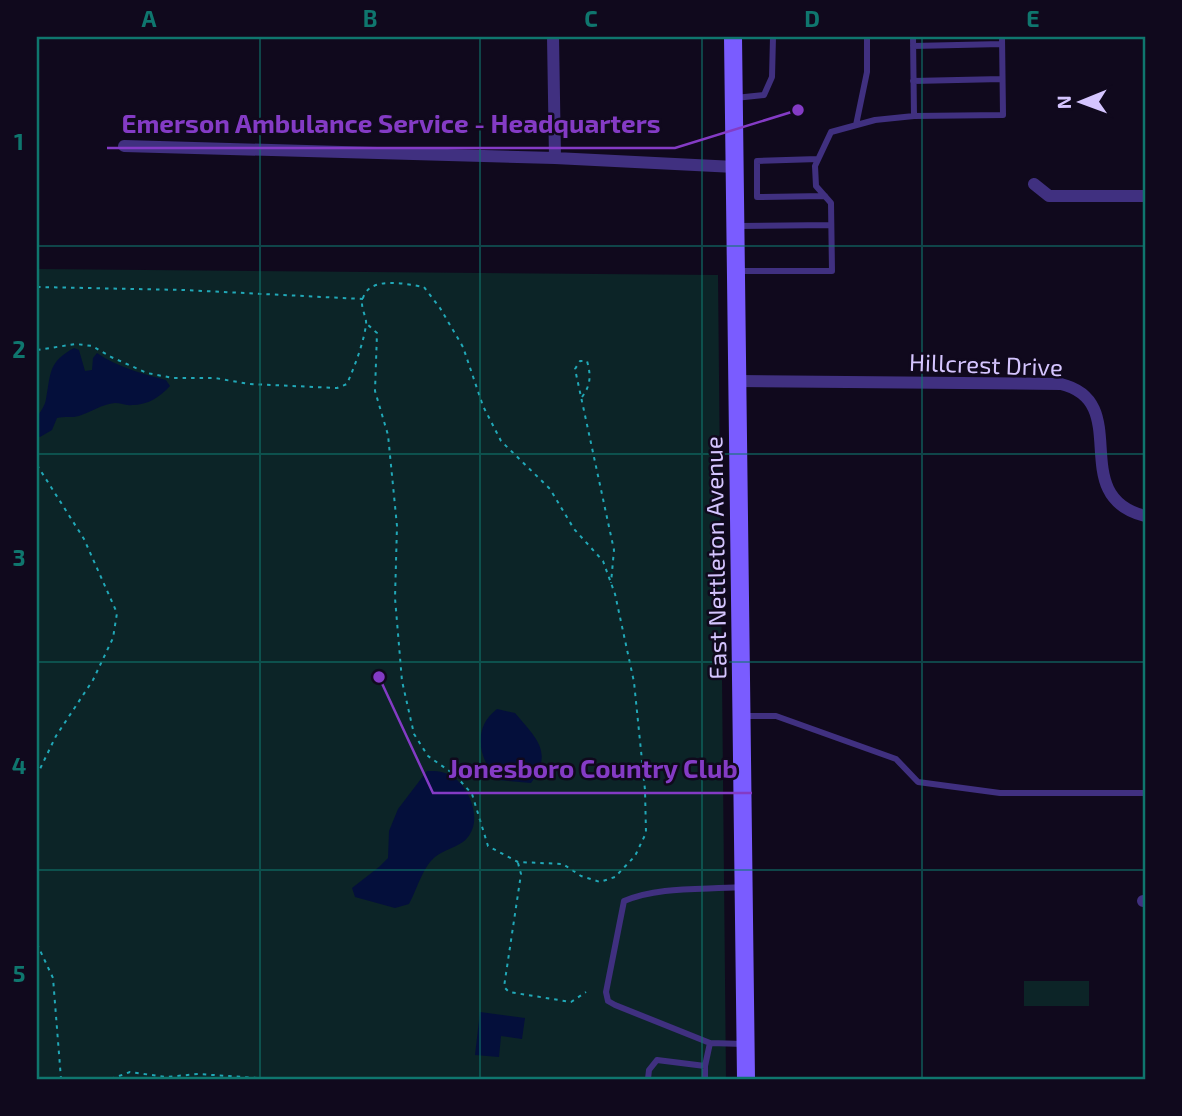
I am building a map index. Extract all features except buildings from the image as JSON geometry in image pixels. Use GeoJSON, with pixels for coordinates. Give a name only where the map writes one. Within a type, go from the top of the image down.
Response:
{"type":"FeatureCollection","features":[{"type":"Feature","properties":{"kind":"main road","name":"East Nettleton Avenue"},"geometry":{"type":"LineString","coordinates":[[733,37],[746,1079]]}},
{"type":"Feature","properties":{"kind":"street"},"geometry":{"type":"LineString","coordinates":[[553,37],[555,158]]}},
{"type":"Feature","properties":{"kind":"street"},"geometry":{"type":"LineString","coordinates":[[124,146],[555,158],[735,167]]}},
{"type":"Feature","properties":{"kind":"street"},"geometry":{"type":"LineString","coordinates":[[1034,184],[1049,196],[1145,196]]}},
{"type":"Feature","properties":{"kind":"street","name":"Hillcrest Drive"},"geometry":{"type":"LineString","coordinates":[[737,381],[974,382],[1070,386],[1088,401],[1097,417],[1101,429],[1102,473],[1111,495],[1125,509],[1145,516]]}},
{"type":"Feature","properties":{"kind":"lane"},"geometry":{"type":"LineString","coordinates":[[734,99],[764,95],[772,77],[773,37]]}},
{"type":"Feature","properties":{"kind":"lane"},"geometry":{"type":"LineString","coordinates":[[856,125],[866,72],[867,37]]}},
{"type":"Feature","properties":{"kind":"lane"},"geometry":{"type":"LineString","coordinates":[[913,37],[914,116]]}},
{"type":"Feature","properties":{"kind":"lane"},"geometry":{"type":"LineString","coordinates":[[736,271],[832,271],[831,203],[816,186],[815,166],[831,132],[875,120],[914,116],[1003,114],[1002,40],[913,46]]}},
{"type":"Feature","properties":{"kind":"lane"},"geometry":{"type":"LineString","coordinates":[[913,81],[1002,79]]}},
{"type":"Feature","properties":{"kind":"lane"},"geometry":{"type":"LineString","coordinates":[[818,159],[757,161],[757,197],[825,196]]}},
{"type":"Feature","properties":{"kind":"lane"},"geometry":{"type":"LineString","coordinates":[[735,167],[757,170]]}},
{"type":"Feature","properties":{"kind":"lane"},"geometry":{"type":"LineString","coordinates":[[735,226],[831,225]]}},
{"type":"Feature","properties":{"kind":"lane"},"geometry":{"type":"LineString","coordinates":[[741,716],[776,716],[896,759],[918,782],[1000,793],[1145,793]]}},
{"type":"Feature","properties":{"kind":"lane"},"geometry":{"type":"LineString","coordinates":[[743,887],[655,893],[624,901],[607,992],[608,1001],[710,1043],[746,1044]]}},
{"type":"Feature","properties":{"kind":"lane"},"geometry":{"type":"LineString","coordinates":[[705,1079],[710,1043]]}},
{"type":"Feature","properties":{"kind":"lane"},"geometry":{"type":"LineString","coordinates":[[648,1079],[649,1070],[657,1060],[705,1066]]}},
{"type":"Feature","properties":{"kind":"path"},"geometry":{"type":"LineString","coordinates":[[37,350],[76,344],[92,346],[111,358],[147,373],[173,378],[215,378],[248,384],[337,388],[347,384],[352,373],[366,323],[362,303],[366,293],[380,283],[424,287],[463,347],[483,406],[501,441],[550,489],[574,529],[603,561],[611,584],[634,682],[645,790],[646,833],[635,856],[615,877],[600,882],[581,876],[563,864],[518,862],[488,846],[472,794],[455,775],[428,756],[414,734],[402,681],[395,598],[397,526],[393,477],[388,435],[375,391],[377,333],[366,323]]}},
{"type":"Feature","properties":{"kind":"path"},"geometry":{"type":"LineString","coordinates":[[37,287],[184,290],[364,299]]}},
{"type":"Feature","properties":{"kind":"path"},"geometry":{"type":"LineString","coordinates":[[582,397],[589,388],[590,372],[587,361],[580,361],[575,369],[614,550],[611,584]]}},
{"type":"Feature","properties":{"kind":"path"},"geometry":{"type":"LineString","coordinates":[[37,465],[84,539],[117,613],[113,638],[93,680],[57,736],[37,775]]}},
{"type":"Feature","properties":{"kind":"path"},"geometry":{"type":"LineString","coordinates":[[518,862],[521,874],[504,987],[509,992],[570,1002],[586,992]]}},
{"type":"Feature","properties":{"kind":"path"},"geometry":{"type":"LineString","coordinates":[[37,944],[53,978],[61,1079]]}},
{"type":"Feature","properties":{"kind":"path"},"geometry":{"type":"LineString","coordinates":[[111,1079],[130,1072],[166,1077],[198,1074],[273,1079]]}},
{"type":"Feature","properties":{"kind":"green space"},"geometry":{"type":"Polygon","coordinates":[[[37,269],[718,275],[726,1079],[37,1079],[37,269]]]}},
{"type":"Feature","properties":{"kind":"green space"},"geometry":{"type":"Polygon","coordinates":[[[1024,981],[1089,981],[1089,1006],[1024,1006],[1024,981]]]}},
{"type":"Feature","properties":{"kind":"shaded area"},"geometry":{"type":"Polygon","coordinates":[[[74,348],[79,350],[85,371],[92,370],[93,358],[97,353],[139,373],[166,380],[170,386],[158,397],[143,404],[110,404],[79,416],[57,418],[52,430],[37,436],[36,421],[45,402],[52,369],[59,358],[74,348]]]}},
{"type":"Feature","properties":{"kind":"shaded area"},"geometry":{"type":"Polygon","coordinates":[[[497,709],[515,713],[540,746],[541,762],[531,783],[498,780],[486,763],[482,753],[481,734],[489,717],[497,709]]]}},
{"type":"Feature","properties":{"kind":"shaded area"},"geometry":{"type":"Polygon","coordinates":[[[427,771],[447,774],[464,788],[474,811],[470,834],[463,842],[439,854],[430,862],[409,904],[395,908],[355,897],[352,888],[388,858],[389,831],[398,809],[427,771]]]}},
{"type":"Feature","properties":{"kind":"shaded area"},"geometry":{"type":"Polygon","coordinates":[[[480,1012],[525,1018],[522,1039],[501,1036],[499,1057],[475,1055],[480,1012]]]}},
{"type":"Feature","properties":{"kind":"place","name":"Emerson Ambulance Service - Headquarters"},"geometry":{"type":"Point","coordinates":[798,110]}},
{"type":"Feature","properties":{"kind":"place","name":"Jonesboro Country Club"},"geometry":{"type":"Point","coordinates":[379,677]}}]}
